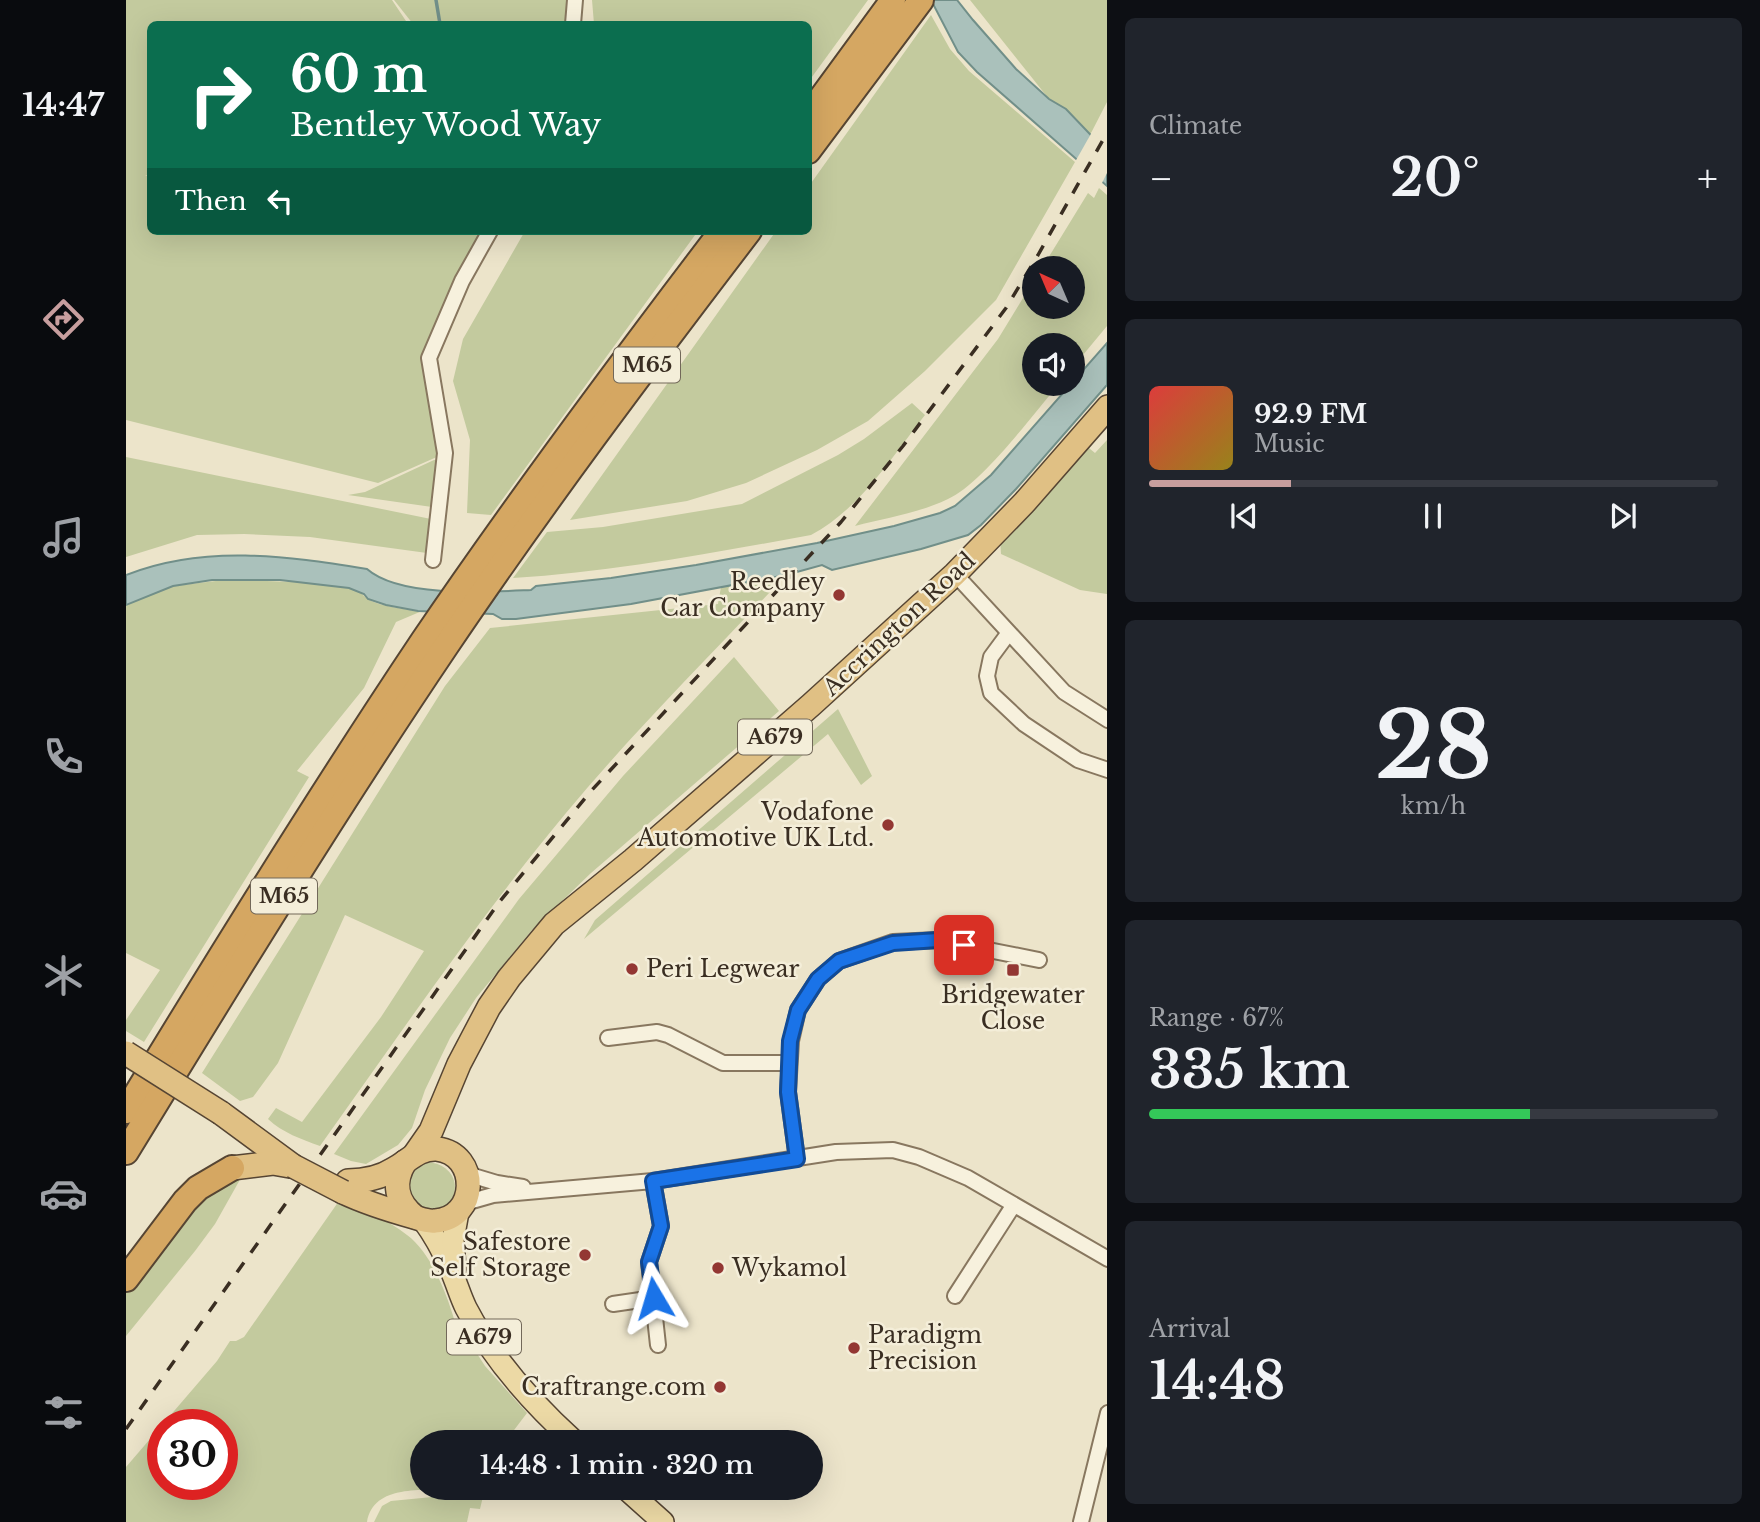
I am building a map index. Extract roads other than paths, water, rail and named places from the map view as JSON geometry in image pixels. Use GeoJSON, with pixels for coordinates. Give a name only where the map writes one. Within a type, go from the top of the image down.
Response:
{"type":"FeatureCollection","features":[{"type":"Feature","properties":{"kind":"highway"},"geometry":{"type":"LineString","coordinates":[[812,112],[907,6]]}},
{"type":"Feature","properties":{"kind":"highway"},"geometry":{"type":"LineString","coordinates":[[812,145],[907,6]]}},
{"type":"Feature","properties":{"kind":"highway","name":"M65"},"geometry":{"type":"LineString","coordinates":[[126,1152],[315,847],[448,643],[537,497],[719,235]]}},
{"type":"Feature","properties":{"kind":"highway","name":"M65"},"geometry":{"type":"LineString","coordinates":[[126,1111],[298,832],[423,642],[746,235]]}},
{"type":"Feature","properties":{"kind":"highway","name":"Accrington Road"},"geometry":{"type":"LineString","coordinates":[[410,1158],[432,1131],[472,1037],[489,1007],[509,978],[554,924],[633,860],[811,705],[955,574],[1024,503],[1107,407]]}},
{"type":"Feature","properties":{"kind":"highway"},"geometry":{"type":"LineString","coordinates":[[126,1053],[300,1166],[389,1212],[436,1222],[448,1219],[461,1207]]}},
{"type":"Feature","properties":{"kind":"highway","name":"Accrington Road"},"geometry":{"type":"LineString","coordinates":[[456,1072],[448,1124],[452,1145],[464,1168]]}},
{"type":"Feature","properties":{"kind":"highway","name":"A679"},"geometry":{"type":"LineString","coordinates":[[345,1187],[394,1170],[427,1149],[439,1149],[451,1154],[464,1168],[469,1184],[461,1207]]}},
{"type":"Feature","properties":{"kind":"highway","name":"A679"},"geometry":{"type":"LineString","coordinates":[[410,1158],[396,1182],[397,1193],[406,1210],[419,1219]]}},
{"type":"Feature","properties":{"kind":"highway"},"geometry":{"type":"LineString","coordinates":[[126,1279],[198,1188],[232,1168],[274,1163],[300,1166]]}},
{"type":"Feature","properties":{"kind":"main road","name":"A679"},"geometry":{"type":"LineString","coordinates":[[455,1280],[453,1240],[461,1207]]}},
{"type":"Feature","properties":{"kind":"main road","name":"A679"},"geometry":{"type":"LineString","coordinates":[[419,1219],[434,1234],[464,1306],[505,1367],[564,1430]]}},
{"type":"Feature","properties":{"kind":"main road"},"geometry":{"type":"LineString","coordinates":[[638,1500],[663,1522]]}},
{"type":"Feature","properties":{"kind":"street"},"geometry":{"type":"LineString","coordinates":[[573,21],[575,0]]}},
{"type":"Feature","properties":{"kind":"street"},"geometry":{"type":"LineString","coordinates":[[433,556],[445,453],[429,358],[463,281],[488,235]]}},
{"type":"Feature","properties":{"kind":"street"},"geometry":{"type":"LineString","coordinates":[[955,574],[1064,692],[1107,720]]}},
{"type":"Feature","properties":{"kind":"street"},"geometry":{"type":"LineString","coordinates":[[1008,634],[991,657],[987,676],[991,694],[1024,723],[1078,760],[1107,770]]}},
{"type":"Feature","properties":{"kind":"street"},"geometry":{"type":"LineString","coordinates":[[797,1159],[788,1092],[790,1041],[798,1010],[818,979],[839,961],[893,943],[938,940],[1039,960]]}},
{"type":"Feature","properties":{"kind":"street"},"geometry":{"type":"LineString","coordinates":[[608,1038],[657,1032],[723,1063],[789,1063]]}},
{"type":"Feature","properties":{"kind":"street"},"geometry":{"type":"LineString","coordinates":[[461,1207],[493,1195],[653,1181],[836,1152],[893,1150],[919,1157],[968,1178],[1107,1259]]}},
{"type":"Feature","properties":{"kind":"street"},"geometry":{"type":"LineString","coordinates":[[464,1168],[497,1183],[548,1190]]}},
{"type":"Feature","properties":{"kind":"street"},"geometry":{"type":"LineString","coordinates":[[653,1181],[661,1226],[649,1262],[658,1345]]}},
{"type":"Feature","properties":{"kind":"street"},"geometry":{"type":"LineString","coordinates":[[955,1296],[1013,1206]]}},
{"type":"Feature","properties":{"kind":"street"},"geometry":{"type":"LineString","coordinates":[[613,1304],[654,1298]]}},
{"type":"Feature","properties":{"kind":"street"},"geometry":{"type":"LineString","coordinates":[[1081,1522],[1107,1412]]}},
{"type":"Feature","properties":{"kind":"water"},"geometry":{"type":"Polygon","coordinates":[[[931,0],[957,0],[1016,69],[1049,99],[1066,109],[1107,152],[1107,186],[977,72],[958,52],[931,0]]]}},
{"type":"Feature","properties":{"kind":"water"},"geometry":{"type":"Polygon","coordinates":[[[1107,343],[1107,385],[1016,489],[968,535],[921,549],[832,570],[822,565],[786,575],[631,604],[516,619],[502,619],[493,614],[418,611],[368,599],[364,594],[349,588],[280,580],[212,580],[173,586],[126,605],[126,575],[185,559],[245,555],[276,557],[367,569],[400,585],[422,589],[513,591],[696,565],[894,526],[955,506],[991,475],[1060,396],[1085,396],[1085,368],[1107,343]]]}},
{"type":"Feature","properties":{"kind":"waterway"},"geometry":{"type":"LineString","coordinates":[[436,0],[440,21]]}},
{"type":"Feature","properties":{"kind":"railway"},"geometry":{"type":"LineString","coordinates":[[126,1429],[500,901],[591,791],[841,522],[903,446],[1006,308],[1107,133]]}},
{"type":"Feature","properties":{"kind":"place","name":"Reedley Car Company"},"geometry":{"type":"Point","coordinates":[839,595]}},
{"type":"Feature","properties":{"kind":"place","name":"Vodafone Automotive UK Ltd."},"geometry":{"type":"Point","coordinates":[888,825]}},
{"type":"Feature","properties":{"kind":"place","name":"Peri Legwear"},"geometry":{"type":"Point","coordinates":[632,969]}},
{"type":"Feature","properties":{"kind":"place","name":"Bridgewater Close"},"geometry":{"type":"Point","coordinates":[1013,970]}},
{"type":"Feature","properties":{"kind":"place","name":"Safestore Self Storage"},"geometry":{"type":"Point","coordinates":[585,1255]}},
{"type":"Feature","properties":{"kind":"place","name":"Wykamol"},"geometry":{"type":"Point","coordinates":[718,1268]}},
{"type":"Feature","properties":{"kind":"place","name":"Paradigm Precision"},"geometry":{"type":"Point","coordinates":[854,1348]}},
{"type":"Feature","properties":{"kind":"place","name":"Craftrange.com"},"geometry":{"type":"Point","coordinates":[720,1387]}}]}
